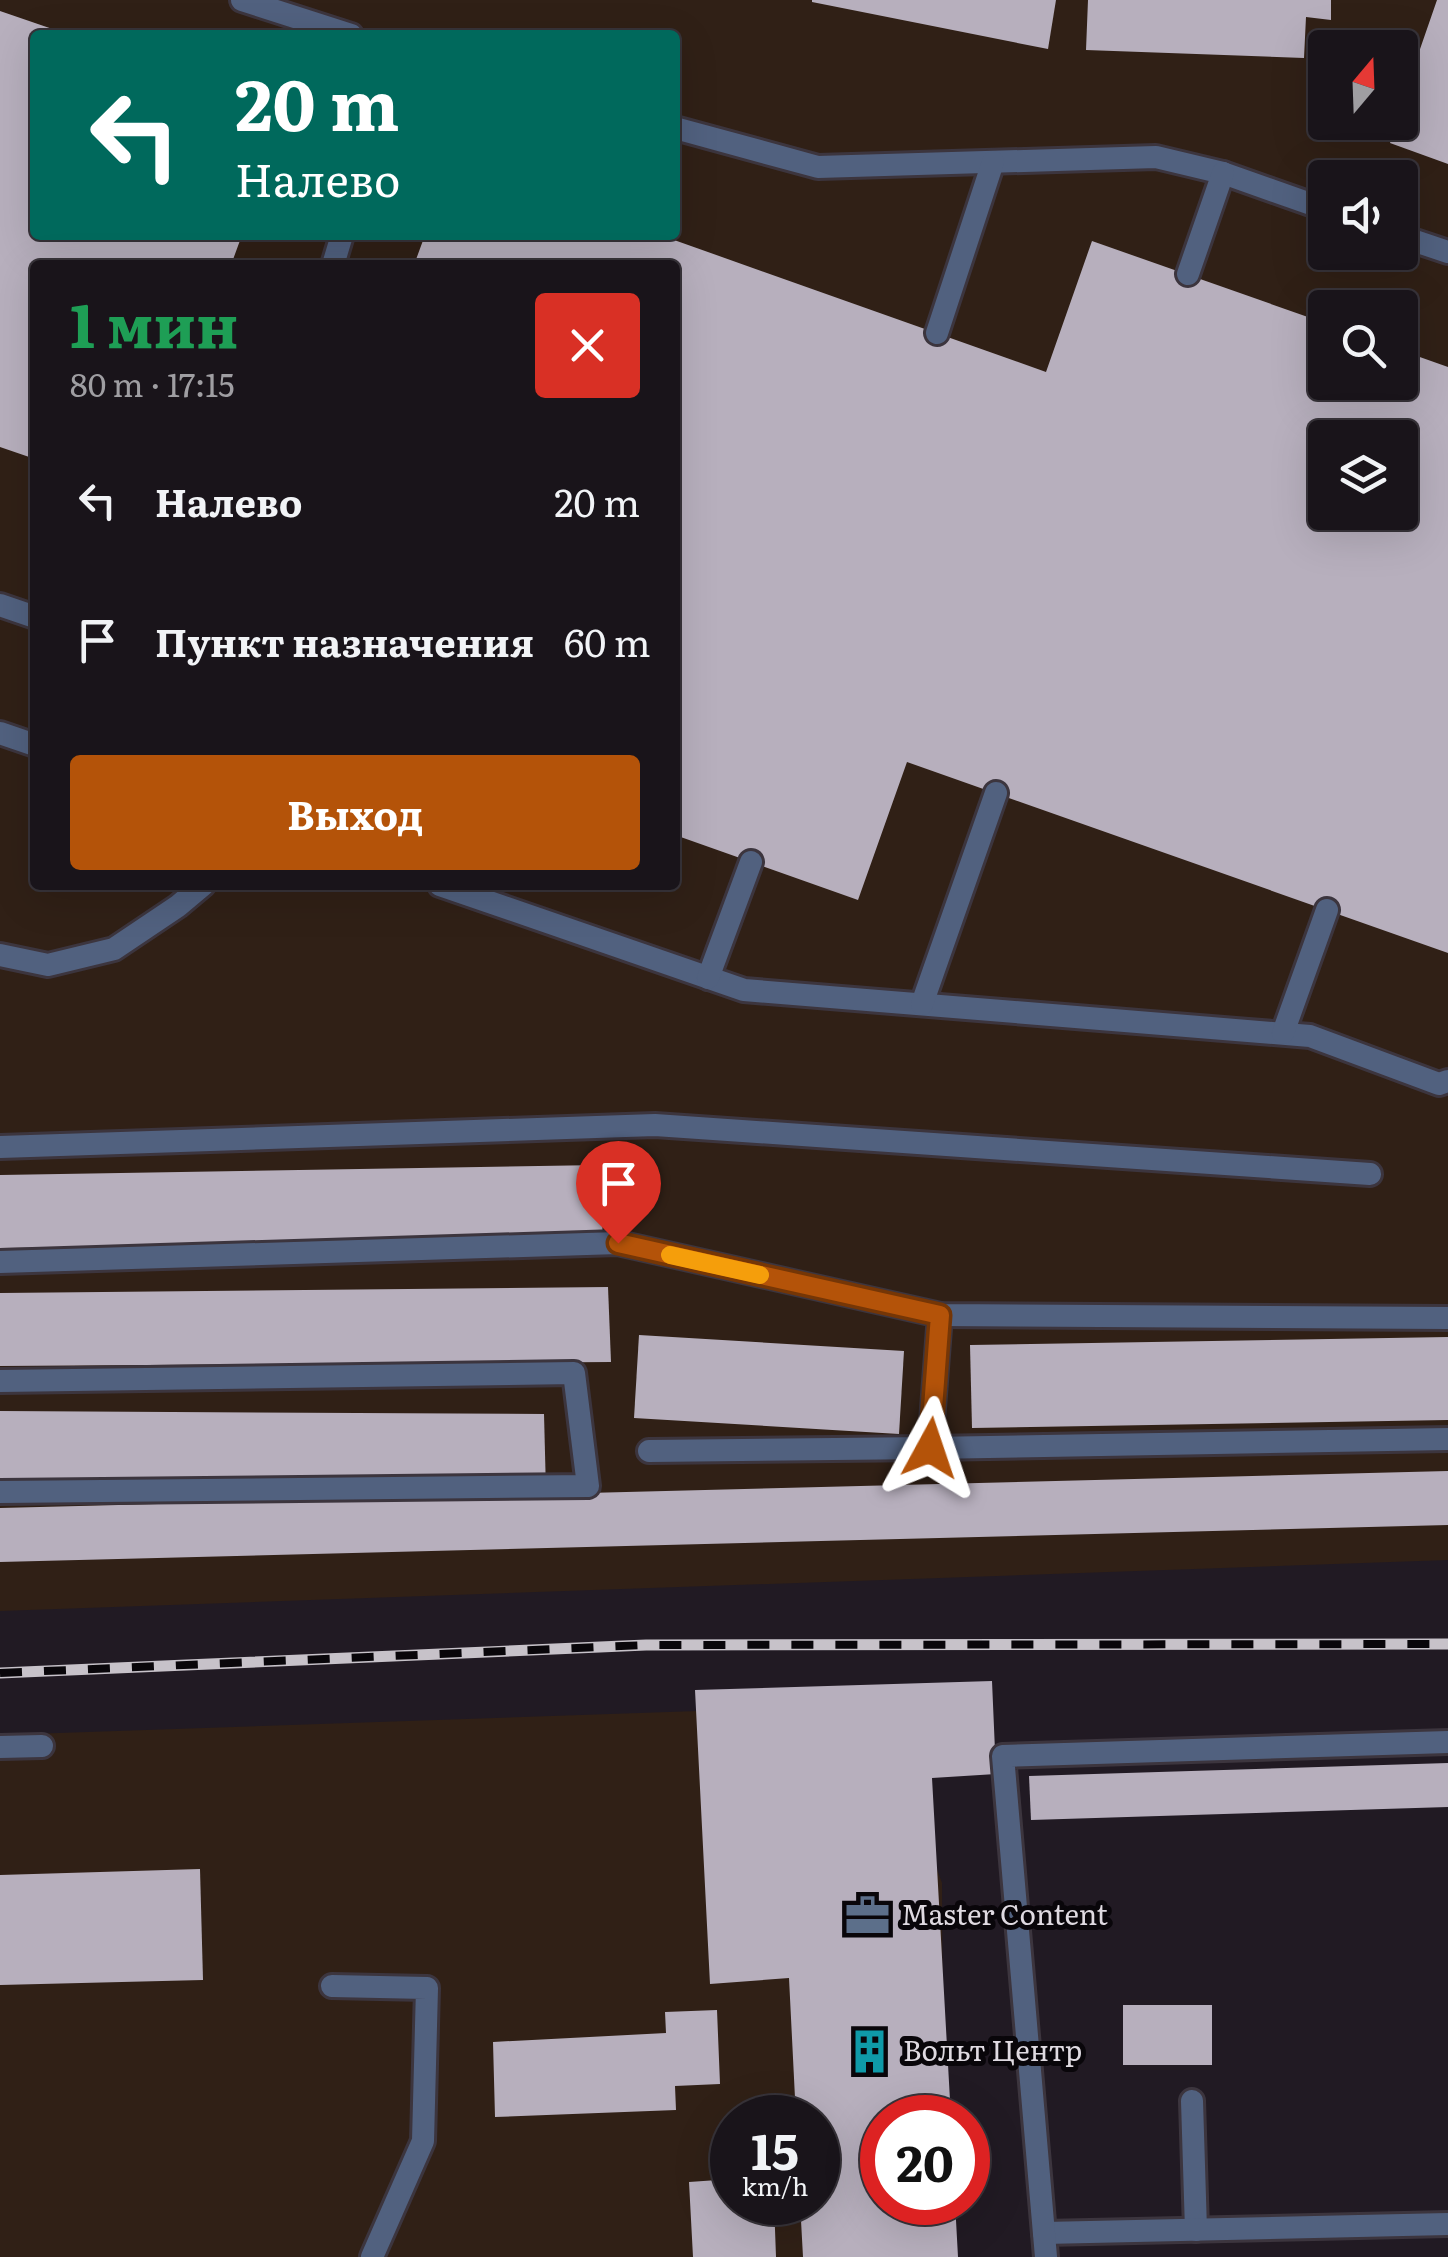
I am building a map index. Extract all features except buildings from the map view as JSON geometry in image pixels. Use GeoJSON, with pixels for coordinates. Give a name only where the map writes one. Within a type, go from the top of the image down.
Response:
{"type":"FeatureCollection","features":[{"type":"Feature","properties":{"kind":"lane"},"geometry":{"type":"LineString","coordinates":[[242,0],[335,30]]}},
{"type":"Feature","properties":{"kind":"lane"},"geometry":{"type":"LineString","coordinates":[[680,129],[818,168],[1156,157],[1223,173],[1308,203]]}},
{"type":"Feature","properties":{"kind":"lane"},"geometry":{"type":"LineString","coordinates":[[938,333],[993,162]]}},
{"type":"Feature","properties":{"kind":"lane"},"geometry":{"type":"LineString","coordinates":[[1188,274],[1223,173]]}},
{"type":"Feature","properties":{"kind":"lane"},"geometry":{"type":"LineString","coordinates":[[1418,242],[1448,252]]}},
{"type":"Feature","properties":{"kind":"lane"},"geometry":{"type":"LineString","coordinates":[[0,605],[30,616]]}},
{"type":"Feature","properties":{"kind":"lane"},"geometry":{"type":"LineString","coordinates":[[0,733],[30,743]]}},
{"type":"Feature","properties":{"kind":"lane"},"geometry":{"type":"LineString","coordinates":[[922,1004],[996,793]]}},
{"type":"Feature","properties":{"kind":"lane"},"geometry":{"type":"LineString","coordinates":[[708,978],[751,862]]}},
{"type":"Feature","properties":{"kind":"lane"},"geometry":{"type":"LineString","coordinates":[[0,956],[48,965],[114,950],[197,890]]}},
{"type":"Feature","properties":{"kind":"lane"},"geometry":{"type":"LineString","coordinates":[[454,890],[744,990],[1310,1036],[1439,1084],[1448,1080]]}},
{"type":"Feature","properties":{"kind":"lane"},"geometry":{"type":"LineString","coordinates":[[1283,1033],[1326,910]]}},
{"type":"Feature","properties":{"kind":"lane"},"geometry":{"type":"LineString","coordinates":[[0,1147],[656,1125],[1370,1174]]}},
{"type":"Feature","properties":{"kind":"lane"},"geometry":{"type":"LineString","coordinates":[[0,1262],[618,1243],[940,1315],[1448,1318]]}},
{"type":"Feature","properties":{"kind":"lane"},"geometry":{"type":"LineString","coordinates":[[930,1448],[940,1315]]}},
{"type":"Feature","properties":{"kind":"lane"},"geometry":{"type":"LineString","coordinates":[[0,1381],[574,1373],[588,1486],[0,1492]]}},
{"type":"Feature","properties":{"kind":"lane"},"geometry":{"type":"LineString","coordinates":[[650,1452],[1448,1438]]}},
{"type":"Feature","properties":{"kind":"lane"},"geometry":{"type":"LineString","coordinates":[[1448,1742],[1003,1756],[1045,2245],[1196,2230],[1448,2224]]}},
{"type":"Feature","properties":{"kind":"lane"},"geometry":{"type":"LineString","coordinates":[[0,1748],[42,1746]]}},
{"type":"Feature","properties":{"kind":"lane"},"geometry":{"type":"LineString","coordinates":[[332,1986],[427,1988],[423,2141],[372,2257]]}},
{"type":"Feature","properties":{"kind":"lane"},"geometry":{"type":"LineString","coordinates":[[1192,2101],[1196,2230]]}},
{"type":"Feature","properties":{"kind":"shaded area"},"geometry":{"type":"Polygon","coordinates":[[[0,0],[1448,0],[1448,1560],[0,1611],[0,0]]]}},
{"type":"Feature","properties":{"kind":"shaded area"},"geometry":{"type":"Polygon","coordinates":[[[877,1705],[942,1883],[943,2095],[860,2095],[860,2225],[908,2225],[944,2257],[0,2257],[0,1735],[877,1705]]]}},
{"type":"Feature","properties":{"kind":"railway"},"geometry":{"type":"LineString","coordinates":[[0,1673],[646,1645],[1448,1644]]}},
{"type":"Feature","properties":{"kind":"slow traffic"},"geometry":{"type":"LineString","coordinates":[[670,1255],[760,1275]]}},
{"type":"Feature","properties":{"kind":"place","name":"Master Content"},"geometry":{"type":"Point","coordinates":[868,1915]}},
{"type":"Feature","properties":{"kind":"place","name":"Вольт Центр"},"geometry":{"type":"Point","coordinates":[870,2051]}},
{"type":"Feature","properties":{"kind":"route"},"geometry":{"type":"LineString","coordinates":[[618,1243],[940,1315],[930,1448]]}}]}
